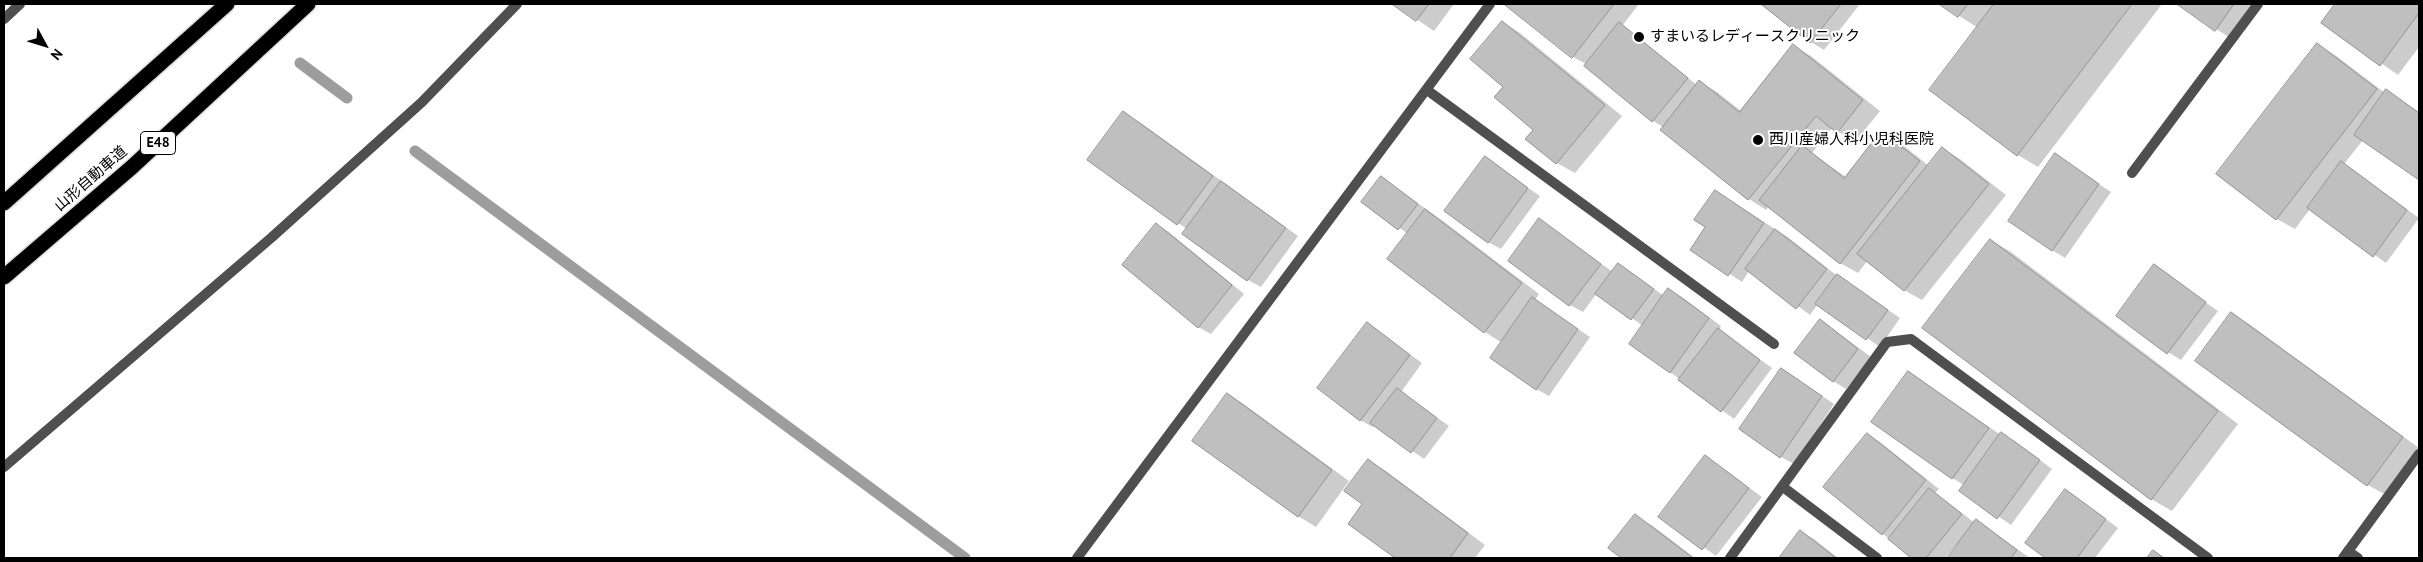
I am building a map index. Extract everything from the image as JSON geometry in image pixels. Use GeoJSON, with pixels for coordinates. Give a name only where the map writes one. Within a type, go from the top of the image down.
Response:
{"type":"FeatureCollection","features":[{"type":"Feature","properties":{"kind":"highway"},"geometry":{"type":"LineString","coordinates":[[4,203],[228,4]]}},
{"type":"Feature","properties":{"kind":"highway","name":"山形自動車道"},"geometry":{"type":"LineString","coordinates":[[4,276],[132,167],[308,4]]}},
{"type":"Feature","properties":{"kind":"street"},"geometry":{"type":"LineString","coordinates":[[4,19],[20,4]]}},
{"type":"Feature","properties":{"kind":"street"},"geometry":{"type":"LineString","coordinates":[[4,467],[272,238],[400,122],[517,4]]}},
{"type":"Feature","properties":{"kind":"street"},"geometry":{"type":"LineString","coordinates":[[1077,558],[1490,4]]}},
{"type":"Feature","properties":{"kind":"street"},"geometry":{"type":"LineString","coordinates":[[2132,174],[2258,4]]}},
{"type":"Feature","properties":{"kind":"street"},"geometry":{"type":"LineString","coordinates":[[1427,90],[1774,344]]}},
{"type":"Feature","properties":{"kind":"street"},"geometry":{"type":"LineString","coordinates":[[1730,558],[1887,342],[1911,339],[2208,558]]}},
{"type":"Feature","properties":{"kind":"street"},"geometry":{"type":"LineString","coordinates":[[2358,558],[2346,555],[2419,454]]}},
{"type":"Feature","properties":{"kind":"street"},"geometry":{"type":"LineString","coordinates":[[1783,487],[1877,558]]}},
{"type":"Feature","properties":{"kind":"building"},"geometry":{"type":"Polygon","coordinates":[[[1392,4],[1429,4],[1416,21],[1392,4]]]}},
{"type":"Feature","properties":{"kind":"building"},"geometry":{"type":"Polygon","coordinates":[[[1504,4],[1614,4],[1572,58],[1504,4]]]}},
{"type":"Feature","properties":{"kind":"building"},"geometry":{"type":"Polygon","coordinates":[[[1763,4],[1841,4],[1810,43],[1763,4]]]}},
{"type":"Feature","properties":{"kind":"building"},"geometry":{"type":"Polygon","coordinates":[[[1939,4],[1968,4],[1958,17],[1939,4]]]}},
{"type":"Feature","properties":{"kind":"building"},"geometry":{"type":"Polygon","coordinates":[[[1994,4],[2132,4],[2017,156],[1929,90],[1994,4]]]}},
{"type":"Feature","properties":{"kind":"building"},"geometry":{"type":"Polygon","coordinates":[[[2177,4],[2234,4],[2215,31],[2177,4]]]}},
{"type":"Feature","properties":{"kind":"building"},"geometry":{"type":"Polygon","coordinates":[[[2335,4],[2419,4],[2419,13],[2380,66],[2321,23],[2335,4]]]}},
{"type":"Feature","properties":{"kind":"building"},"geometry":{"type":"Polygon","coordinates":[[[1502,21],[1605,105],[1556,164],[1525,139],[1533,130],[1494,97],[1503,87],[1470,59],[1502,21]]]}},
{"type":"Feature","properties":{"kind":"building"},"geometry":{"type":"Polygon","coordinates":[[[1619,22],[1688,78],[1652,122],[1584,66],[1619,22]]]}},
{"type":"Feature","properties":{"kind":"building"},"geometry":{"type":"Polygon","coordinates":[[[2317,43],[2377,89],[2276,220],[2216,174],[2317,43]]]}},
{"type":"Feature","properties":{"kind":"building"},"geometry":{"type":"Polygon","coordinates":[[[1793,44],[1863,100],[1837,133],[1816,116],[1748,200],[1660,130],[1699,80],[1739,112],[1793,44]]]}},
{"type":"Feature","properties":{"kind":"building"},"geometry":{"type":"Polygon","coordinates":[[[2386,89],[2419,113],[2419,180],[2354,135],[2386,89]]]}},
{"type":"Feature","properties":{"kind":"building"},"geometry":{"type":"Polygon","coordinates":[[[1123,111],[1213,176],[1177,225],[1087,160],[1123,111]]]}},
{"type":"Feature","properties":{"kind":"building"},"geometry":{"type":"Polygon","coordinates":[[[1881,131],[1920,161],[1840,264],[1759,200],[1802,145],[1844,178],[1881,131]]]}},
{"type":"Feature","properties":{"kind":"building"},"geometry":{"type":"Polygon","coordinates":[[[1942,147],[1989,184],[1904,291],[1857,254],[1942,147]]]}},
{"type":"Feature","properties":{"kind":"building"},"geometry":{"type":"Polygon","coordinates":[[[2055,153],[2099,184],[2052,251],[2008,221],[2055,153]]]}},
{"type":"Feature","properties":{"kind":"building"},"geometry":{"type":"Polygon","coordinates":[[[1485,156],[1528,188],[1488,243],[1444,211],[1485,156]]]}},
{"type":"Feature","properties":{"kind":"building"},"geometry":{"type":"Polygon","coordinates":[[[2341,161],[2407,210],[2373,257],[2307,208],[2341,161]]]}},
{"type":"Feature","properties":{"kind":"building"},"geometry":{"type":"Polygon","coordinates":[[[1381,176],[1418,204],[1398,230],[1361,202],[1381,176]]]}},
{"type":"Feature","properties":{"kind":"building"},"geometry":{"type":"Polygon","coordinates":[[[1221,181],[1286,228],[1247,281],[1182,234],[1221,181]]]}},
{"type":"Feature","properties":{"kind":"building"},"geometry":{"type":"Polygon","coordinates":[[[1715,190],[1764,223],[1728,276],[1690,250],[1705,227],[1694,220],[1715,190]]]}},
{"type":"Feature","properties":{"kind":"building"},"geometry":{"type":"Polygon","coordinates":[[[1425,209],[1522,283],[1484,333],[1387,259],[1425,209]]]}},
{"type":"Feature","properties":{"kind":"building"},"geometry":{"type":"Polygon","coordinates":[[[1539,218],[1601,264],[1569,306],[1508,261],[1539,218]]]}},
{"type":"Feature","properties":{"kind":"building"},"geometry":{"type":"Polygon","coordinates":[[[1156,223],[1232,285],[1198,328],[1122,265],[1156,223]]]}},
{"type":"Feature","properties":{"kind":"building"},"geometry":{"type":"Polygon","coordinates":[[[1775,229],[1827,269],[1796,309],[1745,269],[1775,229]]]}},
{"type":"Feature","properties":{"kind":"building"},"geometry":{"type":"Polygon","coordinates":[[[1990,239],[2218,411],[2151,500],[1922,328],[1990,239]]]}},
{"type":"Feature","properties":{"kind":"building"},"geometry":{"type":"Polygon","coordinates":[[[1618,263],[1654,289],[1631,320],[1595,294],[1618,263]]]}},
{"type":"Feature","properties":{"kind":"building"},"geometry":{"type":"Polygon","coordinates":[[[2154,264],[2206,302],[2167,354],[2116,316],[2154,264]]]}},
{"type":"Feature","properties":{"kind":"building"},"geometry":{"type":"Polygon","coordinates":[[[1837,274],[1888,310],[1866,340],[1815,304],[1837,274]]]}},
{"type":"Feature","properties":{"kind":"building"},"geometry":{"type":"Polygon","coordinates":[[[1668,288],[1709,318],[1670,373],[1629,344],[1668,288]]]}},
{"type":"Feature","properties":{"kind":"building"},"geometry":{"type":"Polygon","coordinates":[[[1532,297],[1578,329],[1536,390],[1490,358],[1532,297]]]}},
{"type":"Feature","properties":{"kind":"building"},"geometry":{"type":"Polygon","coordinates":[[[2231,312],[2403,437],[2367,486],[2195,361],[2231,312]]]}},
{"type":"Feature","properties":{"kind":"building"},"geometry":{"type":"Polygon","coordinates":[[[1820,319],[1858,349],[1833,382],[1794,353],[1820,319]]]}},
{"type":"Feature","properties":{"kind":"building"},"geometry":{"type":"Polygon","coordinates":[[[1367,322],[1410,355],[1360,421],[1317,388],[1367,322]]]}},
{"type":"Feature","properties":{"kind":"building"},"geometry":{"type":"Polygon","coordinates":[[[1718,328],[1760,360],[1721,412],[1678,380],[1718,328]]]}},
{"type":"Feature","properties":{"kind":"building"},"geometry":{"type":"Polygon","coordinates":[[[1781,368],[1822,396],[1780,458],[1739,429],[1781,368]]]}},
{"type":"Feature","properties":{"kind":"building"},"geometry":{"type":"Polygon","coordinates":[[[1908,371],[1989,428],[1952,479],[1871,422],[1908,371]]]}},
{"type":"Feature","properties":{"kind":"building"},"geometry":{"type":"Polygon","coordinates":[[[1397,388],[1437,418],[1411,453],[1370,423],[1397,388]]]}},
{"type":"Feature","properties":{"kind":"building"},"geometry":{"type":"Polygon","coordinates":[[[1227,393],[1332,470],[1298,517],[1192,441],[1227,393]]]}},
{"type":"Feature","properties":{"kind":"building"},"geometry":{"type":"Polygon","coordinates":[[[2001,432],[2040,460],[1997,519],[1959,491],[2001,432]]]}},
{"type":"Feature","properties":{"kind":"building"},"geometry":{"type":"Polygon","coordinates":[[[1867,433],[1926,480],[1882,535],[1823,487],[1867,433]]]}},
{"type":"Feature","properties":{"kind":"building"},"geometry":{"type":"Polygon","coordinates":[[[1705,455],[1749,488],[1702,550],[1658,517],[1705,455]]]}},
{"type":"Feature","properties":{"kind":"building"},"geometry":{"type":"Polygon","coordinates":[[[1368,459],[1468,533],[1450,558],[1395,558],[1348,524],[1362,504],[1344,491],[1368,459]]]}},
{"type":"Feature","properties":{"kind":"building"},"geometry":{"type":"Polygon","coordinates":[[[1929,488],[1962,514],[1926,558],[1911,558],[1888,539],[1929,488]]]}},
{"type":"Feature","properties":{"kind":"building"},"geometry":{"type":"Polygon","coordinates":[[[2065,489],[2106,519],[2077,558],[2045,558],[2025,543],[2065,489]]]}},
{"type":"Feature","properties":{"kind":"building"},"geometry":{"type":"Polygon","coordinates":[[[1635,514],[1693,558],[1621,558],[1608,548],[1635,514]]]}},
{"type":"Feature","properties":{"kind":"building"},"geometry":{"type":"Polygon","coordinates":[[[1976,519],[2017,550],[2011,558],[1947,558],[1976,519]]]}},
{"type":"Feature","properties":{"kind":"building"},"geometry":{"type":"Polygon","coordinates":[[[1800,530],[1836,558],[1779,558],[1800,530]]]}},
{"type":"Feature","properties":{"kind":"building"},"geometry":{"type":"Polygon","coordinates":[[[2153,550],[2164,558],[2147,558],[2153,550]]]}},
{"type":"Feature","properties":{"kind":"waterway"},"geometry":{"type":"LineString","coordinates":[[300,63],[347,98]]}},
{"type":"Feature","properties":{"kind":"waterway"},"geometry":{"type":"LineString","coordinates":[[415,151],[965,558]]}},
{"type":"Feature","properties":{"kind":"place","name":"すまいるレディースクリニック"},"geometry":{"type":"Point","coordinates":[1639,37]}},
{"type":"Feature","properties":{"kind":"place","name":"西川産婦人科小児科医院"},"geometry":{"type":"Point","coordinates":[1758,140]}}]}
